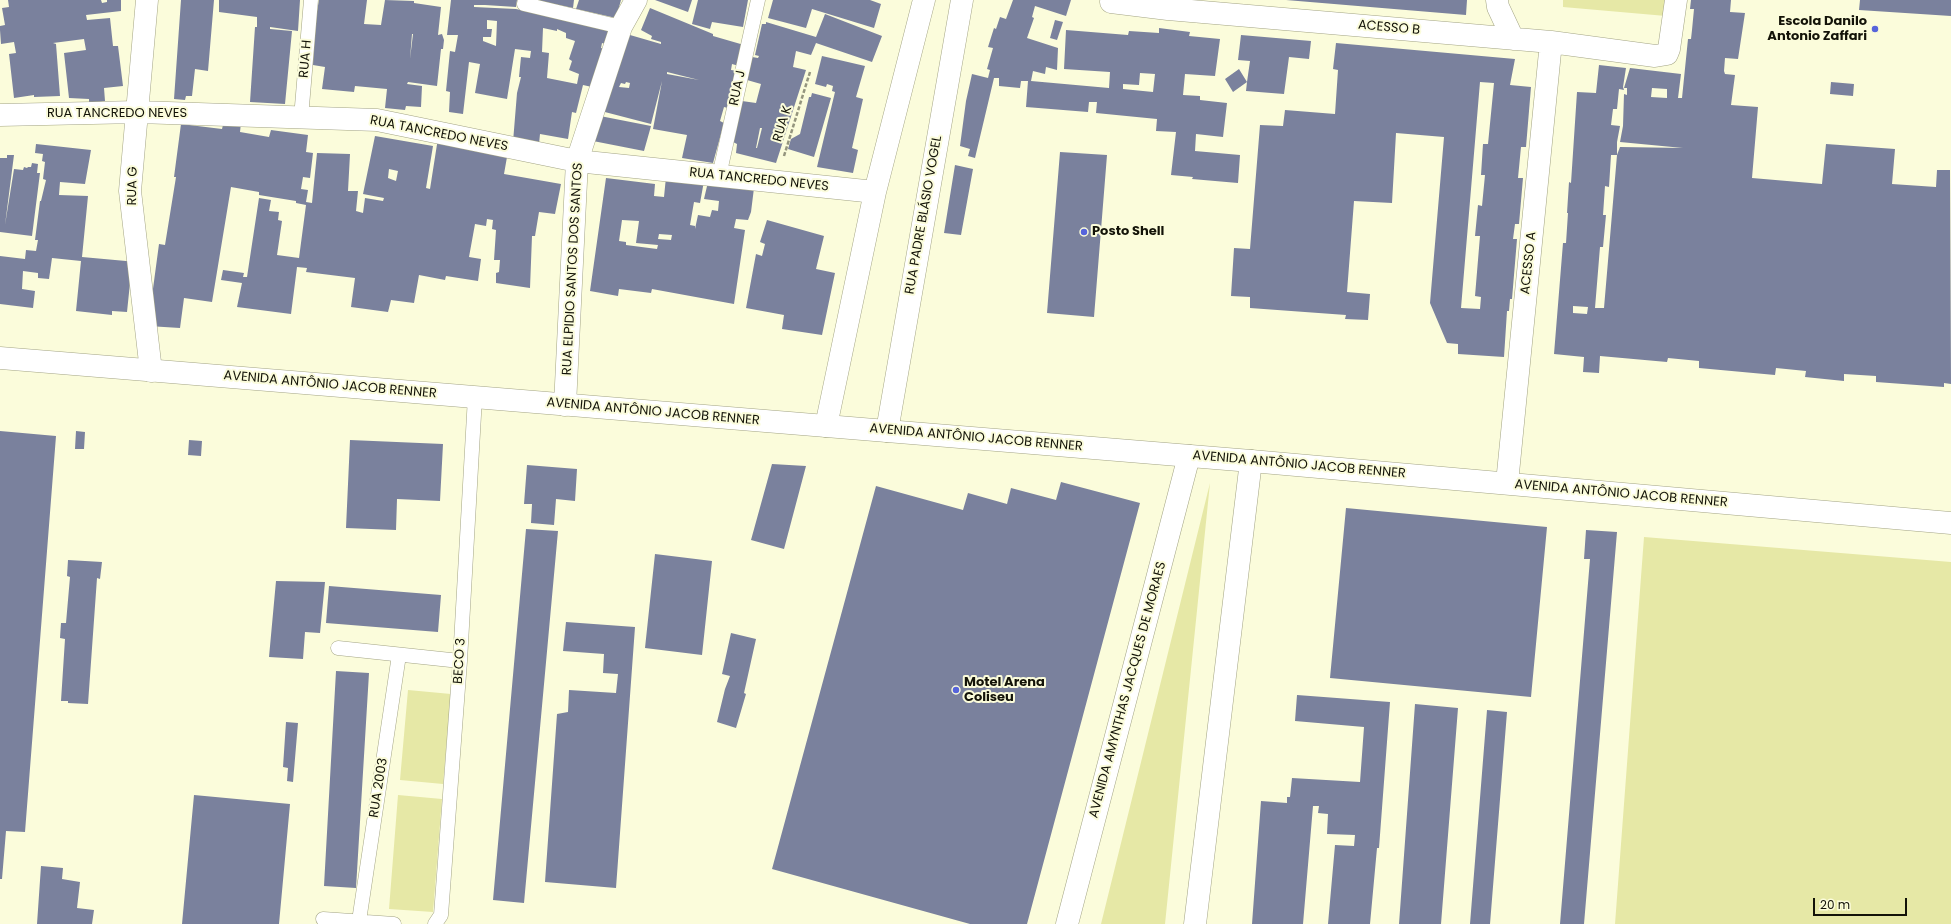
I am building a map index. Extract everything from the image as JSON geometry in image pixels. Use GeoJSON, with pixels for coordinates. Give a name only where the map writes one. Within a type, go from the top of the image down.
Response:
{"type":"FeatureCollection","features":[{"type":"Feature","properties":{"kind":"street","name":"RUA G"},"geometry":{"type":"LineString","coordinates":[[147,0],[130,191],[151,371]]}},
{"type":"Feature","properties":{"kind":"street","name":"RUA ELPIDIO SANTOS DOS SANTOS"},"geometry":{"type":"LineString","coordinates":[[565,405],[578,161],[621,27],[636,0]]}},
{"type":"Feature","properties":{"kind":"street"},"geometry":{"type":"LineString","coordinates":[[826,426],[875,192],[924,0]]}},
{"type":"Feature","properties":{"kind":"street","name":"RUA PADRE BLÁSIO VOGEL"},"geometry":{"type":"LineString","coordinates":[[887,431],[962,0]]}},
{"type":"Feature","properties":{"kind":"street"},"geometry":{"type":"LineString","coordinates":[[1497,0],[1498,7],[1513,39]]}},
{"type":"Feature","properties":{"kind":"street","name":"ACESSO B"},"geometry":{"type":"LineString","coordinates":[[1111,2],[1168,4],[1551,42],[1655,56],[1667,54],[1671,44],[1676,0]]}},
{"type":"Feature","properties":{"kind":"street","name":"ACESSO A"},"geometry":{"type":"LineString","coordinates":[[1507,483],[1551,42]]}},
{"type":"Feature","properties":{"kind":"street","name":"RUA TANCREDO NEVES"},"geometry":{"type":"LineString","coordinates":[[0,115],[138,112],[377,120],[578,161],[875,192]]}},
{"type":"Feature","properties":{"kind":"street","name":"AVENIDA ANTÔNIO JACOB RENNER"},"geometry":{"type":"LineString","coordinates":[[0,358],[1251,461],[1951,523]]}},
{"type":"Feature","properties":{"kind":"street","name":"AVENIDA AMYNTHAS JACQUES DE MORAES"},"geometry":{"type":"LineString","coordinates":[[1067,924],[1189,456]]}},
{"type":"Feature","properties":{"kind":"street"},"geometry":{"type":"LineString","coordinates":[[1195,924],[1251,461]]}},
{"type":"Feature","properties":{"kind":"lane","name":"RUA H"},"geometry":{"type":"LineString","coordinates":[[301,118],[311,0]]}},
{"type":"Feature","properties":{"kind":"lane"},"geometry":{"type":"LineString","coordinates":[[525,0],[524,4],[621,27]]}},
{"type":"Feature","properties":{"kind":"lane","name":"RUA J"},"geometry":{"type":"LineString","coordinates":[[719,176],[758,0]]}},
{"type":"Feature","properties":{"kind":"lane","name":"BECO 3"},"geometry":{"type":"LineString","coordinates":[[436,923],[441,915],[460,661],[475,397]]}},
{"type":"Feature","properties":{"kind":"lane"},"geometry":{"type":"LineString","coordinates":[[338,648],[460,661]]}},
{"type":"Feature","properties":{"kind":"lane","name":"RUA 2003"},"geometry":{"type":"LineString","coordinates":[[359,921],[399,655]]}},
{"type":"Feature","properties":{"kind":"lane"},"geometry":{"type":"LineString","coordinates":[[323,919],[394,924]]}},
{"type":"Feature","properties":{"kind":"path","name":"RUA K"},"geometry":{"type":"LineString","coordinates":[[776,182],[810,72]]}},
{"type":"Feature","properties":{"kind":"green space"},"geometry":{"type":"Polygon","coordinates":[[[1563,0],[1667,0],[1666,16],[1563,7],[1563,0]]]}},
{"type":"Feature","properties":{"kind":"green space"},"geometry":{"type":"Polygon","coordinates":[[[1210,483],[1165,924],[1101,924],[1210,483]]]}},
{"type":"Feature","properties":{"kind":"green space"},"geometry":{"type":"Polygon","coordinates":[[[1644,537],[1951,562],[1951,924],[1615,924],[1644,537]]]}},
{"type":"Feature","properties":{"kind":"green space"},"geometry":{"type":"Polygon","coordinates":[[[408,690],[451,694],[443,784],[400,780],[408,690]]]}},
{"type":"Feature","properties":{"kind":"green space"},"geometry":{"type":"Polygon","coordinates":[[[398,795],[442,799],[433,912],[389,909],[398,795]]]}},
{"type":"Feature","properties":{"kind":"building"},"geometry":{"type":"Polygon","coordinates":[[[8,0],[101,0],[102,3],[107,2],[107,0],[121,0],[121,11],[86,15],[87,20],[110,18],[113,46],[118,46],[123,86],[104,88],[105,101],[89,104],[89,99],[69,98],[64,53],[86,50],[84,39],[53,43],[56,44],[60,96],[34,97],[34,95],[14,98],[9,54],[16,53],[14,42],[1,44],[0,30],[0,26],[5,25],[2,8],[9,7],[8,0]]]}},
{"type":"Feature","properties":{"kind":"building"},"geometry":{"type":"Polygon","coordinates":[[[181,0],[214,0],[208,71],[195,69],[192,96],[186,96],[185,100],[174,99],[181,0]]]}},
{"type":"Feature","properties":{"kind":"building"},"geometry":{"type":"Polygon","coordinates":[[[219,0],[300,0],[298,31],[270,27],[270,29],[292,31],[285,104],[250,102],[257,17],[219,12],[219,0]]]}},
{"type":"Feature","properties":{"kind":"building"},"geometry":{"type":"Polygon","coordinates":[[[319,0],[367,0],[364,24],[381,25],[385,0],[414,1],[414,3],[441,7],[438,35],[442,34],[444,40],[443,49],[441,49],[437,86],[408,82],[407,84],[422,86],[421,107],[406,106],[405,110],[385,108],[387,89],[355,86],[354,92],[322,89],[325,67],[313,65],[314,27],[319,0]],[[412,34],[410,59],[413,34],[412,34]]]}},
{"type":"Feature","properties":{"kind":"building"},"geometry":{"type":"Polygon","coordinates":[[[451,0],[517,0],[516,7],[474,5],[474,7],[516,9],[613,30],[608,45],[602,43],[601,48],[606,49],[592,87],[583,85],[576,113],[572,112],[568,139],[540,134],[539,144],[513,142],[517,93],[521,77],[519,77],[521,57],[530,58],[531,51],[515,49],[507,99],[475,93],[480,64],[469,62],[463,114],[449,112],[450,92],[446,91],[450,51],[455,52],[458,35],[447,35],[451,0]],[[487,20],[487,29],[492,29],[491,37],[483,37],[483,41],[496,46],[497,21],[487,20]],[[543,28],[542,52],[549,53],[547,78],[577,84],[579,74],[569,70],[572,61],[569,59],[575,41],[566,38],[566,33],[557,29],[557,31],[543,28]]]}},
{"type":"Feature","properties":{"kind":"building"},"geometry":{"type":"Polygon","coordinates":[[[534,0],[574,0],[573,8],[534,0]]]}},
{"type":"Feature","properties":{"kind":"building"},"geometry":{"type":"Polygon","coordinates":[[[579,0],[621,0],[616,18],[576,9],[579,0]]]}},
{"type":"Feature","properties":{"kind":"building"},"geometry":{"type":"Polygon","coordinates":[[[655,0],[692,0],[688,12],[655,0]]]}},
{"type":"Feature","properties":{"kind":"building"},"geometry":{"type":"Polygon","coordinates":[[[698,0],[748,0],[743,27],[712,22],[710,29],[692,24],[698,0]]]}},
{"type":"Feature","properties":{"kind":"building"},"geometry":{"type":"Polygon","coordinates":[[[773,0],[870,0],[881,4],[874,28],[812,9],[806,28],[768,18],[773,0]]]}},
{"type":"Feature","properties":{"kind":"building"},"geometry":{"type":"Polygon","coordinates":[[[1013,0],[1071,0],[1066,16],[1035,6],[1032,17],[1034,18],[1027,38],[1058,48],[1057,70],[1046,67],[1045,74],[1033,71],[1031,81],[1109,88],[1110,72],[1064,69],[1066,30],[1128,35],[1129,31],[1159,33],[1159,28],[1190,32],[1189,36],[1220,39],[1215,76],[1185,74],[1183,95],[1200,96],[1200,100],[1227,103],[1223,137],[1196,134],[1195,151],[1240,155],[1238,183],[1192,179],[1193,177],[1171,175],[1176,132],[1156,131],[1157,119],[1096,113],[1097,102],[1089,102],[1088,112],[1026,107],[1028,81],[1021,81],[1020,88],[999,86],[999,78],[994,78],[975,158],[968,156],[970,149],[960,146],[966,101],[972,74],[988,78],[990,70],[987,69],[993,48],[988,47],[994,28],[996,29],[1000,17],[1006,19],[1013,0]],[[1140,73],[1139,85],[1123,84],[1123,89],[1153,92],[1155,74],[1140,73]]]}},
{"type":"Feature","properties":{"kind":"building"},"geometry":{"type":"Polygon","coordinates":[[[1286,0],[1467,0],[1466,15],[1286,0]]]}},
{"type":"Feature","properties":{"kind":"building"},"geometry":{"type":"Polygon","coordinates":[[[1691,0],[1731,0],[1730,12],[1745,13],[1738,59],[1725,58],[1724,71],[1725,74],[1735,75],[1731,105],[1758,107],[1752,178],[1822,184],[1826,144],[1895,149],[1892,184],[1936,187],[1937,170],[1950,170],[1951,384],[1944,383],[1944,387],[1876,382],[1876,376],[1844,374],[1844,381],[1805,377],[1806,371],[1776,368],[1775,375],[1699,368],[1699,361],[1668,358],[1667,362],[1600,356],[1599,373],[1583,372],[1584,357],[1554,354],[1563,243],[1566,243],[1569,182],[1571,183],[1577,92],[1596,93],[1599,65],[1626,68],[1623,87],[1624,90],[1619,89],[1617,109],[1613,109],[1611,125],[1620,126],[1617,142],[1617,155],[1620,147],[1683,148],[1620,142],[1623,126],[1624,94],[1627,95],[1627,88],[1624,88],[1630,68],[1681,74],[1678,98],[1682,98],[1688,39],[1691,39],[1694,9],[1690,9],[1691,0]],[[1652,88],[1651,97],[1667,98],[1667,89],[1652,88]],[[1611,155],[1609,187],[1605,186],[1603,215],[1606,215],[1603,247],[1600,247],[1595,308],[1604,308],[1617,155],[1611,155]],[[1573,306],[1573,313],[1587,314],[1588,307],[1573,306]]]}},
{"type":"Feature","properties":{"kind":"building"},"geometry":{"type":"Polygon","coordinates":[[[1860,0],[1951,0],[1951,16],[1859,10],[1860,0]]]}},
{"type":"Feature","properties":{"kind":"building"},"geometry":{"type":"Polygon","coordinates":[[[650,8],[713,34],[713,36],[744,45],[739,66],[732,64],[731,70],[738,71],[728,108],[724,107],[720,121],[724,123],[713,163],[682,158],[687,135],[653,129],[662,81],[651,124],[601,111],[630,35],[661,44],[661,42],[651,39],[652,36],[641,30],[650,8]],[[667,72],[667,74],[699,80],[667,72]],[[626,82],[625,84],[621,83],[619,87],[629,88],[630,83],[626,82]]]}},
{"type":"Feature","properties":{"kind":"building"},"geometry":{"type":"Polygon","coordinates":[[[825,14],[882,36],[872,62],[816,43],[811,55],[796,51],[793,67],[806,70],[776,163],[736,153],[737,144],[733,142],[742,101],[756,103],[761,84],[747,80],[752,57],[758,58],[759,56],[755,55],[762,24],[766,24],[766,22],[816,37],[825,14]],[[760,128],[756,148],[757,148],[762,128],[760,128]]]}},
{"type":"Feature","properties":{"kind":"building"},"geometry":{"type":"Polygon","coordinates":[[[1055,20],[1063,22],[1057,40],[1050,38],[1055,20]]]}},
{"type":"Feature","properties":{"kind":"building"},"geometry":{"type":"Polygon","coordinates":[[[1241,35],[1311,41],[1309,59],[1289,57],[1284,94],[1246,91],[1250,61],[1238,60],[1241,35]]]}},
{"type":"Feature","properties":{"kind":"building"},"geometry":{"type":"Polygon","coordinates":[[[1336,43],[1515,59],[1510,85],[1531,87],[1526,147],[1521,147],[1518,178],[1523,178],[1519,224],[1515,224],[1513,239],[1517,239],[1512,299],[1510,299],[1509,311],[1507,311],[1504,357],[1458,354],[1458,344],[1447,343],[1430,303],[1444,137],[1396,133],[1392,203],[1354,201],[1347,292],[1370,294],[1368,320],[1345,319],[1346,315],[1250,308],[1250,297],[1231,296],[1234,248],[1250,249],[1260,125],[1283,126],[1285,110],[1335,114],[1338,70],[1333,69],[1336,43]],[[1480,82],[1461,308],[1480,309],[1481,297],[1475,296],[1480,236],[1475,236],[1478,205],[1482,206],[1485,175],[1481,175],[1483,144],[1488,144],[1494,83],[1480,82]]]}},
{"type":"Feature","properties":{"kind":"building"},"geometry":{"type":"Polygon","coordinates":[[[822,56],[865,66],[856,97],[863,99],[852,148],[858,150],[853,173],[817,167],[835,92],[832,91],[833,86],[827,84],[826,87],[815,84],[822,56]]]}},
{"type":"Feature","properties":{"kind":"building"},"geometry":{"type":"Polygon","coordinates":[[[1239,69],[1247,82],[1233,92],[1225,79],[1239,69]]]}},
{"type":"Feature","properties":{"kind":"building"},"geometry":{"type":"Polygon","coordinates":[[[1831,82],[1854,84],[1853,96],[1830,94],[1831,82]]]}},
{"type":"Feature","properties":{"kind":"building"},"geometry":{"type":"Polygon","coordinates":[[[812,93],[831,98],[814,157],[788,149],[791,139],[800,134],[809,97],[811,97],[812,93]]]}},
{"type":"Feature","properties":{"kind":"building"},"geometry":{"type":"Polygon","coordinates":[[[600,116],[651,126],[644,151],[593,141],[600,116]]]}},
{"type":"Feature","properties":{"kind":"building"},"geometry":{"type":"Polygon","coordinates":[[[224,121],[241,123],[240,132],[269,137],[271,130],[308,135],[306,152],[313,153],[310,178],[303,177],[301,189],[308,190],[306,202],[312,203],[317,153],[350,154],[348,191],[358,191],[356,211],[363,213],[365,198],[383,201],[384,198],[363,194],[375,136],[433,146],[426,188],[430,189],[438,138],[507,157],[504,174],[561,184],[555,214],[539,212],[535,236],[532,236],[530,288],[496,283],[496,273],[499,272],[500,260],[494,260],[496,230],[492,229],[493,220],[487,219],[486,226],[475,224],[469,257],[481,259],[478,281],[446,276],[445,280],[419,275],[414,303],[391,300],[388,312],[351,307],[355,278],[306,272],[307,268],[297,267],[291,314],[237,307],[242,283],[221,280],[223,270],[244,273],[243,277],[247,277],[259,198],[271,200],[269,211],[279,212],[278,220],[282,221],[277,255],[299,258],[306,205],[296,203],[296,201],[259,195],[259,192],[231,187],[212,302],[184,298],[180,328],[148,326],[159,244],[165,245],[176,177],[174,177],[181,124],[222,129],[224,121]],[[389,169],[388,178],[396,181],[398,171],[389,169]]]}},
{"type":"Feature","properties":{"kind":"building"},"geometry":{"type":"Polygon","coordinates":[[[36,144],[91,150],[85,184],[60,182],[59,195],[88,196],[82,257],[137,262],[130,283],[127,312],[112,311],[112,315],[76,311],[81,261],[52,258],[49,279],[38,278],[38,273],[23,271],[22,289],[35,291],[33,308],[0,304],[0,256],[25,259],[26,250],[36,251],[38,240],[35,240],[40,201],[46,180],[43,179],[45,162],[42,161],[43,154],[35,153],[36,144]]]}},
{"type":"Feature","properties":{"kind":"building"},"geometry":{"type":"Polygon","coordinates":[[[1060,152],[1107,155],[1094,317],[1047,313],[1060,152]]]}},
{"type":"Feature","properties":{"kind":"building"},"geometry":{"type":"Polygon","coordinates":[[[7,155],[14,155],[5,225],[14,169],[23,170],[24,167],[31,167],[32,163],[38,164],[37,173],[40,173],[32,236],[0,232],[0,158],[7,158],[7,155]]]}},
{"type":"Feature","properties":{"kind":"building"},"geometry":{"type":"Polygon","coordinates":[[[955,165],[973,169],[961,235],[944,233],[955,165]]]}},
{"type":"Feature","properties":{"kind":"building"},"geometry":{"type":"Polygon","coordinates":[[[666,177],[704,181],[700,203],[694,202],[690,225],[695,226],[695,229],[698,215],[710,217],[712,210],[718,211],[719,201],[704,199],[708,182],[754,188],[751,212],[748,220],[736,219],[734,228],[745,230],[734,304],[652,289],[651,293],[619,289],[618,296],[590,291],[606,178],[655,184],[654,196],[664,197],[666,177]],[[622,220],[619,241],[626,242],[626,245],[657,249],[658,245],[636,243],[639,221],[622,220]],[[659,234],[658,239],[671,240],[672,235],[659,234]]]}},
{"type":"Feature","properties":{"kind":"building"},"geometry":{"type":"Polygon","coordinates":[[[767,220],[824,236],[816,269],[835,273],[822,335],[782,329],[784,315],[746,308],[756,254],[762,256],[765,244],[760,242],[767,220]]]}},
{"type":"Feature","properties":{"kind":"building"},"geometry":{"type":"Polygon","coordinates":[[[0,431],[56,436],[25,832],[6,831],[2,879],[0,879],[0,431]]]}},
{"type":"Feature","properties":{"kind":"building"},"geometry":{"type":"Polygon","coordinates":[[[76,431],[85,432],[84,449],[75,449],[76,431]]]}},
{"type":"Feature","properties":{"kind":"building"},"geometry":{"type":"Polygon","coordinates":[[[189,440],[202,441],[201,456],[188,455],[189,440]]]}},
{"type":"Feature","properties":{"kind":"building"},"geometry":{"type":"Polygon","coordinates":[[[350,440],[443,444],[440,501],[397,499],[396,530],[346,528],[350,440]]]}},
{"type":"Feature","properties":{"kind":"building"},"geometry":{"type":"Polygon","coordinates":[[[772,464],[806,466],[784,549],[751,540],[772,464]]]}},
{"type":"Feature","properties":{"kind":"building"},"geometry":{"type":"Polygon","coordinates":[[[527,465],[577,469],[575,501],[556,499],[554,525],[531,523],[532,504],[524,504],[527,465]]]}},
{"type":"Feature","properties":{"kind":"building","name":"Motel Arena Coliseu"},"geometry":{"type":"Polygon","coordinates":[[[1061,482],[1140,503],[1027,924],[970,924],[772,869],[876,486],[963,510],[968,493],[1007,504],[1011,488],[1056,500],[1061,482]]]}},
{"type":"Feature","properties":{"kind":"building"},"geometry":{"type":"Polygon","coordinates":[[[1346,508],[1547,527],[1531,697],[1330,678],[1346,508]]]}},
{"type":"Feature","properties":{"kind":"building"},"geometry":{"type":"Polygon","coordinates":[[[526,529],[558,531],[524,903],[493,900],[526,529]]]}},
{"type":"Feature","properties":{"kind":"building"},"geometry":{"type":"Polygon","coordinates":[[[1586,530],[1617,532],[1584,924],[1560,924],[1590,559],[1584,559],[1586,530]]]}},
{"type":"Feature","properties":{"kind":"building"},"geometry":{"type":"Polygon","coordinates":[[[655,554],[712,561],[702,655],[645,648],[655,554]]]}},
{"type":"Feature","properties":{"kind":"building"},"geometry":{"type":"Polygon","coordinates":[[[68,560],[102,562],[100,579],[97,578],[88,704],[68,703],[68,701],[61,701],[65,639],[60,638],[61,623],[66,623],[70,577],[67,576],[68,560]]]}},
{"type":"Feature","properties":{"kind":"building"},"geometry":{"type":"Polygon","coordinates":[[[276,581],[325,582],[320,633],[305,632],[303,659],[269,657],[276,581]]]}},
{"type":"Feature","properties":{"kind":"building"},"geometry":{"type":"Polygon","coordinates":[[[329,586],[441,595],[438,632],[326,623],[329,586]]]}},
{"type":"Feature","properties":{"kind":"building"},"geometry":{"type":"Polygon","coordinates":[[[566,622],[635,627],[616,888],[545,882],[557,714],[568,712],[569,690],[616,693],[618,674],[603,673],[604,654],[563,651],[566,622]]]}},
{"type":"Feature","properties":{"kind":"building"},"geometry":{"type":"Polygon","coordinates":[[[731,633],[756,639],[744,693],[746,694],[736,728],[717,722],[725,689],[730,676],[722,674],[731,633]]]}},
{"type":"Feature","properties":{"kind":"building"},"geometry":{"type":"Polygon","coordinates":[[[336,671],[369,673],[356,888],[324,886],[336,671]]]}},
{"type":"Feature","properties":{"kind":"building"},"geometry":{"type":"Polygon","coordinates":[[[1297,695],[1390,702],[1379,848],[1377,848],[1370,924],[1328,924],[1335,845],[1354,846],[1355,835],[1327,834],[1328,814],[1318,813],[1319,806],[1313,806],[1303,924],[1252,924],[1261,801],[1287,803],[1287,797],[1290,797],[1292,778],[1360,782],[1364,727],[1295,721],[1297,695]]]}},
{"type":"Feature","properties":{"kind":"building"},"geometry":{"type":"Polygon","coordinates":[[[1415,704],[1458,708],[1441,924],[1399,924],[1415,704]]]}},
{"type":"Feature","properties":{"kind":"building"},"geometry":{"type":"Polygon","coordinates":[[[1487,710],[1507,712],[1490,924],[1470,924],[1487,710]]]}},
{"type":"Feature","properties":{"kind":"building"},"geometry":{"type":"Polygon","coordinates":[[[286,722],[298,723],[293,782],[287,781],[288,768],[283,767],[286,722]]]}},
{"type":"Feature","properties":{"kind":"building"},"geometry":{"type":"Polygon","coordinates":[[[194,795],[290,804],[279,924],[182,924],[194,795]]]}},
{"type":"Feature","properties":{"kind":"building"},"geometry":{"type":"Polygon","coordinates":[[[41,866],[63,868],[62,879],[80,882],[77,908],[94,910],[92,924],[37,924],[41,866]]]}},
{"type":"Feature","properties":{"kind":"place","name":"Escola Danilo Antonio Zaffari"},"geometry":{"type":"Point","coordinates":[1875,29]}},
{"type":"Feature","properties":{"kind":"place","name":"Posto Shell"},"geometry":{"type":"Point","coordinates":[1084,232]}},
{"type":"Feature","properties":{"kind":"place","name":"Motel Arena Coliseu"},"geometry":{"type":"Point","coordinates":[956,690]}}]}
